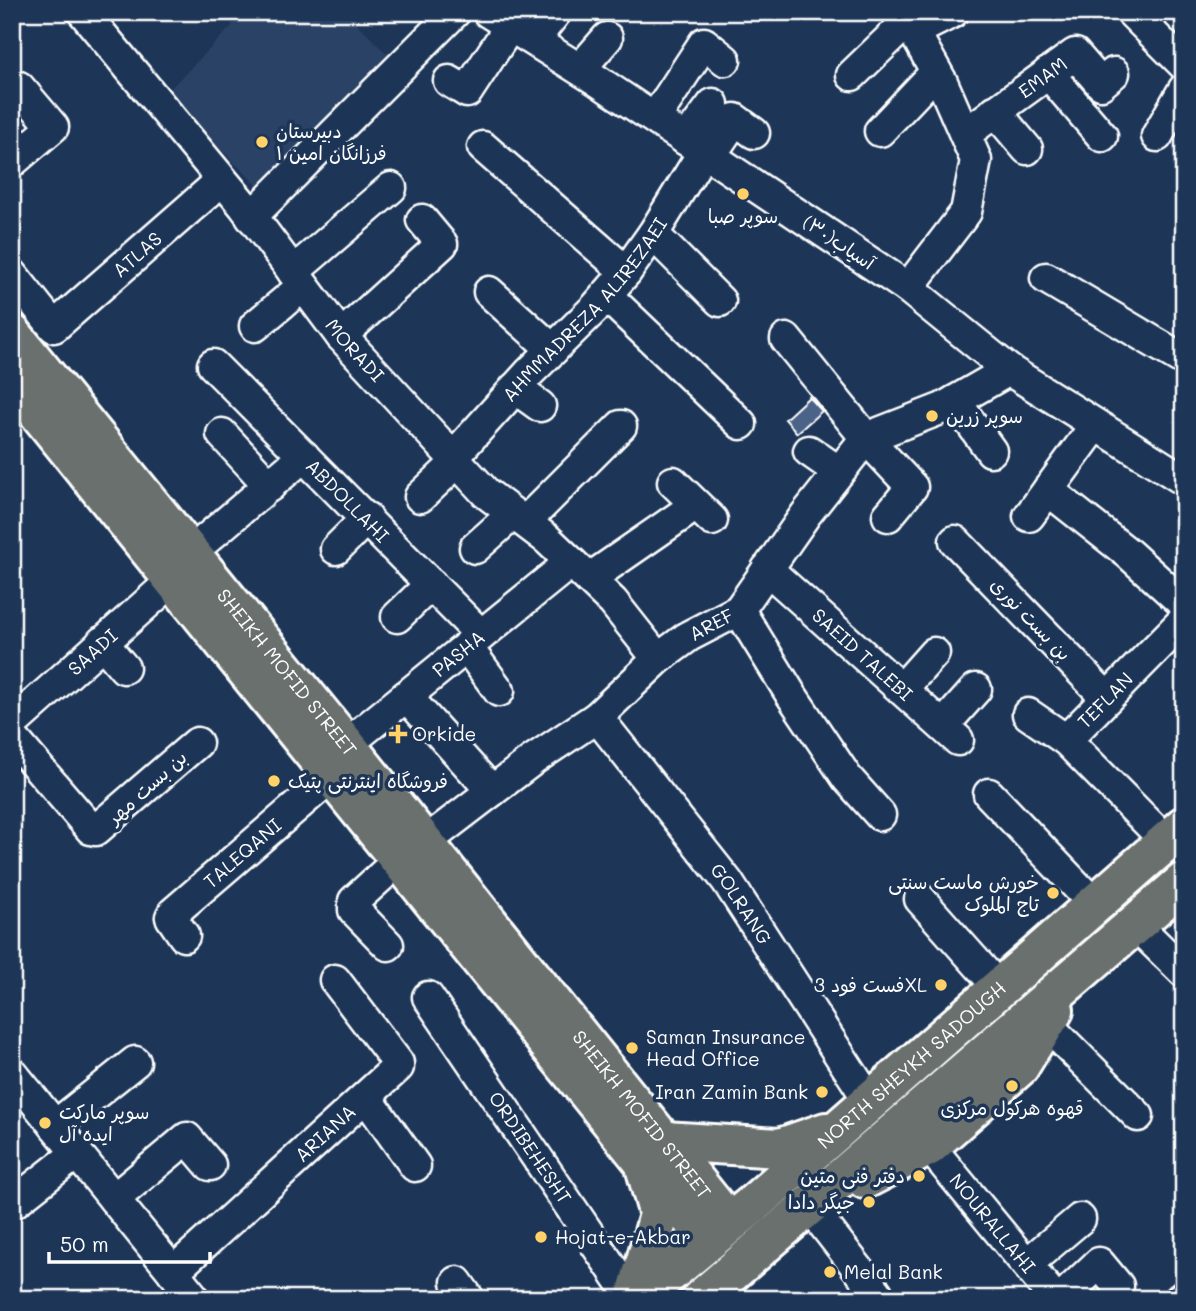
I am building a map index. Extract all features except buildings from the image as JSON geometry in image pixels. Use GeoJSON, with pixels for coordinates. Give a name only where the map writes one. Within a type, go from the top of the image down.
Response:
{"type":"FeatureCollection","features":[{"type":"Feature","properties":{"kind":"main road","name":"SHEIKH MOFID STREET"},"geometry":{"type":"LineString","coordinates":[[24,348],[182,566],[653,1151],[720,1212],[722,1230],[747,1261]]}},
{"type":"Feature","properties":{"kind":"main road","name":"NORTH SHEYKH SADOUGH"},"geometry":{"type":"LineString","coordinates":[[635,1299],[722,1230],[1169,838]]}},
{"type":"Feature","properties":{"kind":"main road"},"geometry":{"type":"LineString","coordinates":[[1169,838],[1164,869],[1184,880]]}},
{"type":"Feature","properties":{"kind":"main road","name":"NORTH SHEYKH SADOUGH"},"geometry":{"type":"LineString","coordinates":[[701,1299],[1184,880]]}},
{"type":"Feature","properties":{"kind":"main road"},"geometry":{"type":"LineString","coordinates":[[810,1207],[929,1146],[1019,1067],[1077,975]]}},
{"type":"Feature","properties":{"kind":"main road"},"geometry":{"type":"LineString","coordinates":[[635,1299],[659,1215],[653,1151],[780,1148],[841,1127]]}},
{"type":"Feature","properties":{"kind":"street","name":"MORADI"},"geometry":{"type":"LineString","coordinates":[[83,12],[251,216],[341,336],[486,493],[519,518],[613,602],[658,659]]}},
{"type":"Feature","properties":{"kind":"street"},"geometry":{"type":"LineString","coordinates":[[251,216],[455,12]]}},
{"type":"Feature","properties":{"kind":"street"},"geometry":{"type":"LineString","coordinates":[[449,80],[467,92],[511,26],[556,12]]}},
{"type":"Feature","properties":{"kind":"street"},"geometry":{"type":"LineString","coordinates":[[852,75],[908,22],[953,12]]}},
{"type":"Feature","properties":{"kind":"street"},"geometry":{"type":"LineString","coordinates":[[1131,12],[1184,65]]}},
{"type":"Feature","properties":{"kind":"street"},"geometry":{"type":"LineString","coordinates":[[908,22],[936,72],[976,160],[966,212],[908,288]]}},
{"type":"Feature","properties":{"kind":"street","name":"آسیاب(۳۰)"},"geometry":{"type":"LineString","coordinates":[[511,26],[655,118],[908,288],[1009,370],[1184,480]]}},
{"type":"Feature","properties":{"kind":"street"},"geometry":{"type":"LineString","coordinates":[[580,69],[607,38]]}},
{"type":"Feature","properties":{"kind":"street"},"geometry":{"type":"LineString","coordinates":[[655,118],[704,43],[725,60]]}},
{"type":"Feature","properties":{"kind":"street","name":"EMAM"},"geometry":{"type":"LineString","coordinates":[[965,134],[1075,54],[1101,84],[1114,72]]}},
{"type":"Feature","properties":{"kind":"street"},"geometry":{"type":"LineString","coordinates":[[880,131],[936,72]]}},
{"type":"Feature","properties":{"kind":"street"},"geometry":{"type":"LineString","coordinates":[[1048,73],[1102,135]]}},
{"type":"Feature","properties":{"kind":"street"},"geometry":{"type":"LineString","coordinates":[[12,162],[53,127],[19,86]]}},
{"type":"Feature","properties":{"kind":"street"},"geometry":{"type":"LineString","coordinates":[[1157,136],[1184,89]]}},
{"type":"Feature","properties":{"kind":"street"},"geometry":{"type":"LineString","coordinates":[[700,149],[713,104]]}},
{"type":"Feature","properties":{"kind":"street"},"geometry":{"type":"LineString","coordinates":[[995,111],[1027,149]]}},
{"type":"Feature","properties":{"kind":"street"},"geometry":{"type":"LineString","coordinates":[[700,149],[735,119],[754,133]]}},
{"type":"Feature","properties":{"kind":"street"},"geometry":{"type":"LineString","coordinates":[[483,147],[626,272]]}},
{"type":"Feature","properties":{"kind":"street","name":"AHMMADREZA ALIREZAEI"},"geometry":{"type":"LineString","coordinates":[[420,497],[515,388],[626,272],[653,234],[700,149]]}},
{"type":"Feature","properties":{"kind":"street","name":"ATLAS"},"geometry":{"type":"LineString","coordinates":[[24,348],[222,180]]}},
{"type":"Feature","properties":{"kind":"street"},"geometry":{"type":"LineString","coordinates":[[255,326],[298,279],[391,188]]}},
{"type":"Feature","properties":{"kind":"street"},"geometry":{"type":"LineString","coordinates":[[341,336],[442,244],[422,220]]}},
{"type":"Feature","properties":{"kind":"street"},"geometry":{"type":"LineString","coordinates":[[653,234],[720,301]]}},
{"type":"Feature","properties":{"kind":"street"},"geometry":{"type":"LineString","coordinates":[[12,274],[24,348]]}},
{"type":"Feature","properties":{"kind":"street"},"geometry":{"type":"LineString","coordinates":[[1046,278],[1184,360]]}},
{"type":"Feature","properties":{"kind":"street"},"geometry":{"type":"LineString","coordinates":[[489,292],[553,350]]}},
{"type":"Feature","properties":{"kind":"street"},"geometry":{"type":"LineString","coordinates":[[606,295],[741,424]]}},
{"type":"Feature","properties":{"kind":"street"},"geometry":{"type":"LineString","coordinates":[[786,339],[866,438],[912,487],[888,516]]}},
{"type":"Feature","properties":{"kind":"street","name":"ABDOLLAHI"},"geometry":{"type":"LineString","coordinates":[[212,365],[431,584],[474,641],[499,691]]}},
{"type":"Feature","properties":{"kind":"street","name":"AREF"},"geometry":{"type":"LineString","coordinates":[[388,945],[354,910],[354,901],[412,851],[534,759],[597,717],[658,659],[689,636],[739,610],[806,514],[866,438],[955,401],[1009,370]]}},
{"type":"Feature","properties":{"kind":"street"},"geometry":{"type":"LineString","coordinates":[[515,388],[540,406]]}},
{"type":"Feature","properties":{"kind":"street"},"geometry":{"type":"LineString","coordinates":[[955,401],[991,451]]}},
{"type":"Feature","properties":{"kind":"street"},"geometry":{"type":"LineString","coordinates":[[475,548],[519,518],[621,426]]}},
{"type":"Feature","properties":{"kind":"street"},"geometry":{"type":"LineString","coordinates":[[1029,516],[1095,426]]}},
{"type":"Feature","properties":{"kind":"street"},"geometry":{"type":"LineString","coordinates":[[222,434],[270,486]]}},
{"type":"Feature","properties":{"kind":"street"},"geometry":{"type":"LineString","coordinates":[[809,451],[839,472]]}},
{"type":"Feature","properties":{"kind":"street","name":"SAADI"},"geometry":{"type":"LineString","coordinates":[[17,709],[102,642],[304,456]]}},
{"type":"Feature","properties":{"kind":"street","name":"PASHA"},"geometry":{"type":"LineString","coordinates":[[339,761],[406,696],[474,641],[580,571],[704,513],[673,482]]}},
{"type":"Feature","properties":{"kind":"street"},"geometry":{"type":"LineString","coordinates":[[1048,490],[1129,554],[1184,604]]}},
{"type":"Feature","properties":{"kind":"street"},"geometry":{"type":"LineString","coordinates":[[336,550],[367,518]]}},
{"type":"Feature","properties":{"kind":"street","name":"بن بست نوری"},"geometry":{"type":"LineString","coordinates":[[955,541],[1107,698]]}},
{"type":"Feature","properties":{"kind":"street","name":"SAEID TALEBI"},"geometry":{"type":"LineString","coordinates":[[768,569],[950,733],[976,689]]}},
{"type":"Feature","properties":{"kind":"street"},"geometry":{"type":"LineString","coordinates":[[397,617],[431,584]]}},
{"type":"Feature","properties":{"kind":"street"},"geometry":{"type":"LineString","coordinates":[[739,610],[847,778],[880,815]]}},
{"type":"Feature","properties":{"kind":"street","name":"TEFLAN"},"geometry":{"type":"LineString","coordinates":[[1169,838],[1066,740],[1184,620]]}},
{"type":"Feature","properties":{"kind":"street"},"geometry":{"type":"LineString","coordinates":[[102,642],[124,668]]}},
{"type":"Feature","properties":{"kind":"street"},"geometry":{"type":"LineString","coordinates":[[902,689],[934,653]]}},
{"type":"Feature","properties":{"kind":"street"},"geometry":{"type":"LineString","coordinates":[[406,696],[492,791]]}},
{"type":"Feature","properties":{"kind":"street"},"geometry":{"type":"LineString","coordinates":[[1028,714],[1066,740]]}},
{"type":"Feature","properties":{"kind":"street","name":"GOLRANG"},"geometry":{"type":"LineString","coordinates":[[597,717],[727,881],[870,1102]]}},
{"type":"Feature","properties":{"kind":"street","name":"بن بست مهر"},"geometry":{"type":"LineString","coordinates":[[12,737],[91,829],[96,830],[197,743]]}},
{"type":"Feature","properties":{"kind":"street","name":"TALEQANI"},"geometry":{"type":"LineString","coordinates":[[184,936],[171,917],[173,913],[339,761]]}},
{"type":"Feature","properties":{"kind":"street"},"geometry":{"type":"LineString","coordinates":[[989,794],[1094,904]]}},
{"type":"Feature","properties":{"kind":"street"},"geometry":{"type":"LineString","coordinates":[[920,899],[999,988]]}},
{"type":"Feature","properties":{"kind":"street"},"geometry":{"type":"LineString","coordinates":[[1135,924],[1184,972]]}},
{"type":"Feature","properties":{"kind":"street","name":"ARIANA"},"geometry":{"type":"LineString","coordinates":[[173,1272],[396,1071],[398,1063],[335,980]]}},
{"type":"Feature","properties":{"kind":"street","name":"ORDIBEHESHT"},"geometry":{"type":"LineString","coordinates":[[428,998],[635,1299]]}},
{"type":"Feature","properties":{"kind":"street"},"geometry":{"type":"LineString","coordinates":[[1046,1024],[1138,1116]]}},
{"type":"Feature","properties":{"kind":"street"},"geometry":{"type":"LineString","coordinates":[[55,1126],[135,1062]]}},
{"type":"Feature","properties":{"kind":"street"},"geometry":{"type":"LineString","coordinates":[[12,1073],[195,1299]]}},
{"type":"Feature","properties":{"kind":"street"},"geometry":{"type":"LineString","coordinates":[[366,1097],[415,1166]]}},
{"type":"Feature","properties":{"kind":"street"},"geometry":{"type":"LineString","coordinates":[[114,1199],[187,1138],[210,1165]]}},
{"type":"Feature","properties":{"kind":"street","name":"NOURALLAHI"},"geometry":{"type":"LineString","coordinates":[[929,1146],[1028,1263],[1046,1296]]}},
{"type":"Feature","properties":{"kind":"street"},"geometry":{"type":"LineString","coordinates":[[17,1190],[77,1153]]}},
{"type":"Feature","properties":{"kind":"street"},"geometry":{"type":"LineString","coordinates":[[810,1207],[877,1293]]}},
{"type":"Feature","properties":{"kind":"street"},"geometry":{"type":"LineString","coordinates":[[1028,1263],[1080,1219]]}},
{"type":"Feature","properties":{"kind":"street"},"geometry":{"type":"LineString","coordinates":[[1046,1296],[1099,1263],[1118,1286]]}},
{"type":"Feature","properties":{"kind":"shaded area","name":"دبیرستان فرزانگان امین ۱"},"geometry":{"type":"Polygon","coordinates":[[[220,12],[345,12],[393,60],[262,190],[165,94],[233,25],[220,12]]]}},
{"type":"Feature","properties":{"kind":"place","name":"دبیرستان فرزانگان امین ۱"},"geometry":{"type":"Point","coordinates":[262,142]}},
{"type":"Feature","properties":{"kind":"place","name":"سوپر صبا"},"geometry":{"type":"Point","coordinates":[743,194]}},
{"type":"Feature","properties":{"kind":"place","name":"سوپر زرین"},"geometry":{"type":"Point","coordinates":[932,416]}},
{"type":"Feature","properties":{"kind":"place","name":"Orkide"},"geometry":{"type":"Point","coordinates":[398,734]}},
{"type":"Feature","properties":{"kind":"place","name":"فروشگاه اینترنتی پتیک"},"geometry":{"type":"Point","coordinates":[274,781]}},
{"type":"Feature","properties":{"kind":"place","name":"خورش ماست سنتی تاج الملوک"},"geometry":{"type":"Point","coordinates":[1053,893]}},
{"type":"Feature","properties":{"kind":"place","name":"فست فود 3XL"},"geometry":{"type":"Point","coordinates":[941,985]}},
{"type":"Feature","properties":{"kind":"place","name":"Saman Insurance Head Office"},"geometry":{"type":"Point","coordinates":[632,1048]}},
{"type":"Feature","properties":{"kind":"place","name":"قهوه هرکول مرکزی"},"geometry":{"type":"Point","coordinates":[1012,1086]}},
{"type":"Feature","properties":{"kind":"place","name":"Iran Zamin Bank"},"geometry":{"type":"Point","coordinates":[822,1092]}},
{"type":"Feature","properties":{"kind":"place","name":"سوپر مارکت ایده آل"},"geometry":{"type":"Point","coordinates":[45,1123]}},
{"type":"Feature","properties":{"kind":"place","name":"دفتر فنی متین"},"geometry":{"type":"Point","coordinates":[919,1176]}},
{"type":"Feature","properties":{"kind":"place","name":"جیگر دادا"},"geometry":{"type":"Point","coordinates":[869,1202]}},
{"type":"Feature","properties":{"kind":"place","name":"Hojat-e-Akbar"},"geometry":{"type":"Point","coordinates":[541,1237]}},
{"type":"Feature","properties":{"kind":"place","name":"Melal Bank"},"geometry":{"type":"Point","coordinates":[830,1272]}}]}
